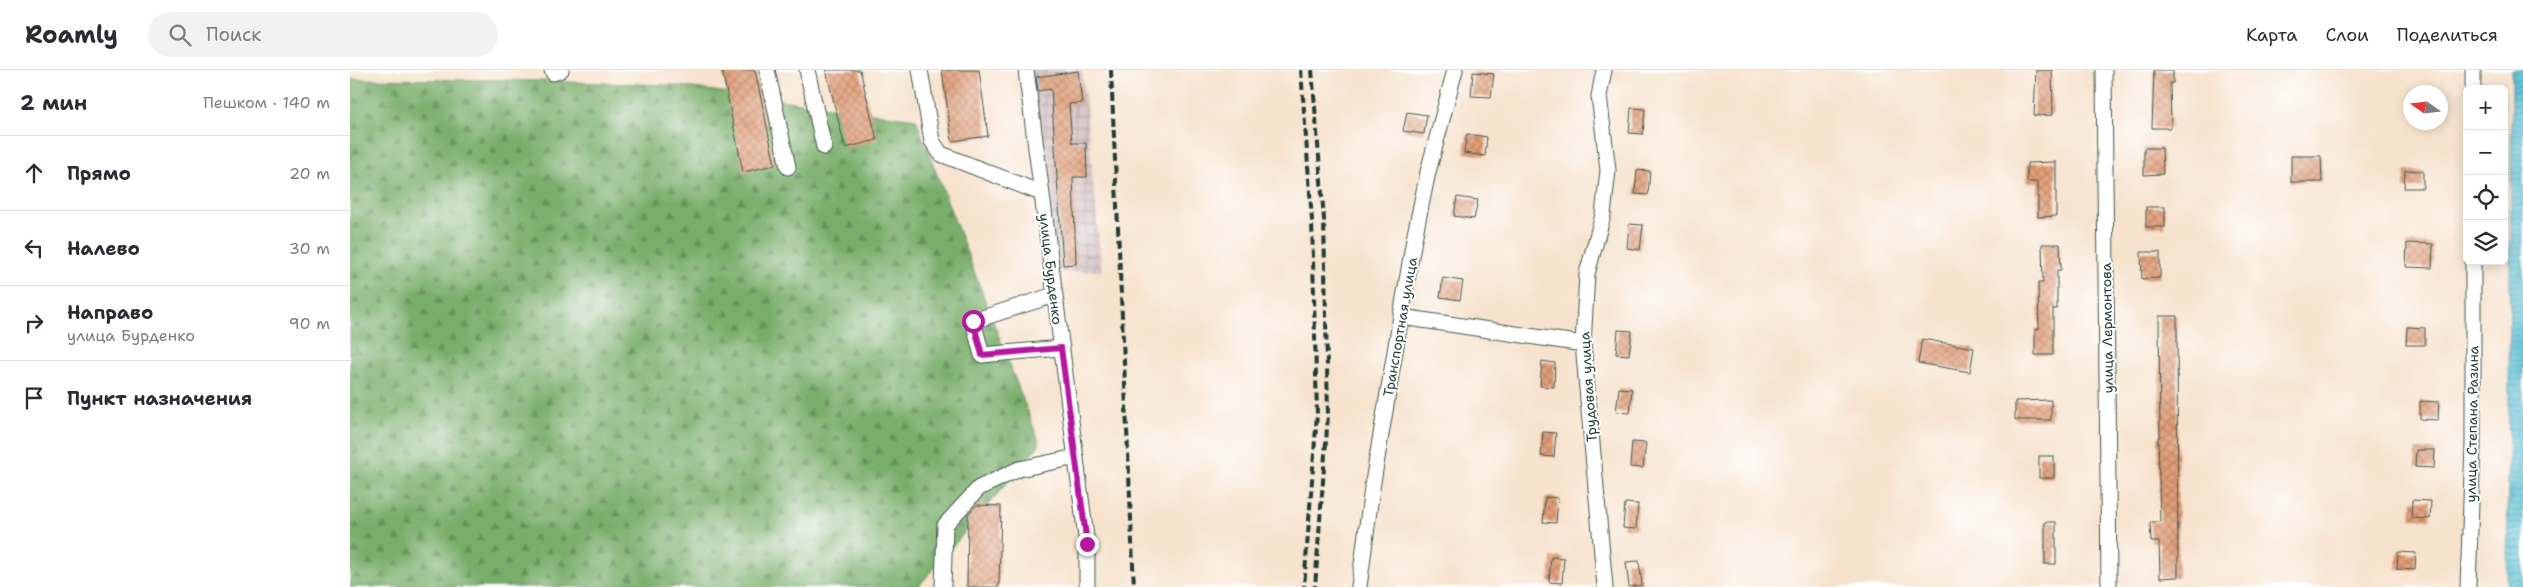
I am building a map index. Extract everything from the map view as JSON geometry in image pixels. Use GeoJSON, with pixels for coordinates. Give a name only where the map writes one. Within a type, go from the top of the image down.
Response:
{"type":"FeatureCollection","features":[{"type":"Feature","properties":{"kind":"street"},"geometry":{"type":"LineString","coordinates":[[767,70],[788,168]]}},
{"type":"Feature","properties":{"kind":"street"},"geometry":{"type":"LineString","coordinates":[[807,70],[824,147]]}},
{"type":"Feature","properties":{"kind":"street"},"geometry":{"type":"LineString","coordinates":[[920,70],[932,141],[941,154],[1041,194]]}},
{"type":"Feature","properties":{"kind":"street","name":"улица Бурденко"},"geometry":{"type":"LineString","coordinates":[[1026,70],[1087,544],[1087,587]]}},
{"type":"Feature","properties":{"kind":"street","name":"Транспортная улица"},"geometry":{"type":"LineString","coordinates":[[1359,587],[1372,488],[1428,172],[1455,70]]}},
{"type":"Feature","properties":{"kind":"street","name":"Трудовая улица"},"geometry":{"type":"LineString","coordinates":[[1604,70],[1599,96],[1608,170],[1603,215],[1587,274],[1583,344],[1604,587]]}},
{"type":"Feature","properties":{"kind":"street","name":"улица Лермонтова"},"geometry":{"type":"LineString","coordinates":[[2104,70],[2109,587]]}},
{"type":"Feature","properties":{"kind":"street"},"geometry":{"type":"LineString","coordinates":[[2473,70],[2473,85]]}},
{"type":"Feature","properties":{"kind":"street","name":"улица Степана Разина"},"geometry":{"type":"LineString","coordinates":[[2468,587],[2473,444],[2473,265]]}},
{"type":"Feature","properties":{"kind":"street"},"geometry":{"type":"LineString","coordinates":[[1054,295],[973,321],[982,355],[1061,348]]}},
{"type":"Feature","properties":{"kind":"street"},"geometry":{"type":"LineString","coordinates":[[1402,317],[1583,344]]}},
{"type":"Feature","properties":{"kind":"street"},"geometry":{"type":"LineString","coordinates":[[943,587],[945,525],[979,488],[1019,469],[1076,457]]}},
{"type":"Feature","properties":{"kind":"shaded area"},"geometry":{"type":"Polygon","coordinates":[[[1029,70],[1082,70],[1102,271],[1058,272],[1029,70]]]}},
{"type":"Feature","properties":{"kind":"green space"},"geometry":{"type":"Polygon","coordinates":[[[350,79],[506,80],[672,85],[916,119],[1040,444],[918,587],[350,587],[350,79]]]}},
{"type":"Feature","properties":{"kind":"water"},"geometry":{"type":"Polygon","coordinates":[[[2512,70],[2523,70],[2523,587],[2507,587],[2512,70]]]}},
{"type":"Feature","properties":{"kind":"building"},"geometry":{"type":"Polygon","coordinates":[[[722,70],[755,70],[775,165],[743,172],[722,70]]]}},
{"type":"Feature","properties":{"kind":"building"},"geometry":{"type":"Polygon","coordinates":[[[826,70],[860,70],[877,140],[845,148],[826,70]]]}},
{"type":"Feature","properties":{"kind":"building"},"geometry":{"type":"Polygon","coordinates":[[[942,70],[979,70],[988,136],[952,141],[942,70]]]}},
{"type":"Feature","properties":{"kind":"building"},"geometry":{"type":"Polygon","coordinates":[[[2036,70],[2052,70],[2053,115],[2034,116],[2036,70]]]}},
{"type":"Feature","properties":{"kind":"building"},"geometry":{"type":"Polygon","coordinates":[[[2154,70],[2173,70],[2173,83],[2170,83],[2171,128],[2152,128],[2154,70]]]}},
{"type":"Feature","properties":{"kind":"building"},"geometry":{"type":"Polygon","coordinates":[[[1078,71],[1082,103],[1069,104],[1072,143],[1086,143],[1087,177],[1073,177],[1076,264],[1063,265],[1051,89],[1038,91],[1036,77],[1078,71]]]}},
{"type":"Feature","properties":{"kind":"building"},"geometry":{"type":"Polygon","coordinates":[[[1473,72],[1494,74],[1491,97],[1471,96],[1473,72]]]}},
{"type":"Feature","properties":{"kind":"building"},"geometry":{"type":"Polygon","coordinates":[[[1631,108],[1645,109],[1643,134],[1629,133],[1631,108]]]}},
{"type":"Feature","properties":{"kind":"building"},"geometry":{"type":"Polygon","coordinates":[[[1407,112],[1427,115],[1424,134],[1403,131],[1407,112]]]}},
{"type":"Feature","properties":{"kind":"building"},"geometry":{"type":"Polygon","coordinates":[[[1467,134],[1487,137],[1485,156],[1464,153],[1467,134]]]}},
{"type":"Feature","properties":{"kind":"building"},"geometry":{"type":"Polygon","coordinates":[[[2144,148],[2162,148],[2163,174],[2144,175],[2144,148]]]}},
{"type":"Feature","properties":{"kind":"building"},"geometry":{"type":"Polygon","coordinates":[[[2291,156],[2321,156],[2322,182],[2291,182],[2291,156]]]}},
{"type":"Feature","properties":{"kind":"building"},"geometry":{"type":"Polygon","coordinates":[[[2056,162],[2056,216],[2038,217],[2038,182],[2027,182],[2027,163],[2056,162]]]}},
{"type":"Feature","properties":{"kind":"building"},"geometry":{"type":"Polygon","coordinates":[[[1637,170],[1650,171],[1648,195],[1635,194],[1637,170]]]}},
{"type":"Feature","properties":{"kind":"building"},"geometry":{"type":"Polygon","coordinates":[[[2405,170],[2423,171],[2423,188],[2404,188],[2405,170]]]}},
{"type":"Feature","properties":{"kind":"building"},"geometry":{"type":"Polygon","coordinates":[[[1457,197],[1478,200],[1474,219],[1454,216],[1457,197]]]}},
{"type":"Feature","properties":{"kind":"building"},"geometry":{"type":"Polygon","coordinates":[[[2146,207],[2165,207],[2165,227],[2146,227],[2146,207]]]}},
{"type":"Feature","properties":{"kind":"building"},"geometry":{"type":"Polygon","coordinates":[[[1629,224],[1643,225],[1640,250],[1627,248],[1629,224]]]}},
{"type":"Feature","properties":{"kind":"building"},"geometry":{"type":"Polygon","coordinates":[[[2407,243],[2433,244],[2432,268],[2406,267],[2407,243]]]}},
{"type":"Feature","properties":{"kind":"building"},"geometry":{"type":"Polygon","coordinates":[[[2042,244],[2060,244],[2061,270],[2057,270],[2057,309],[2053,309],[2053,355],[2035,355],[2035,329],[2039,329],[2038,283],[2043,283],[2042,244]]]}},
{"type":"Feature","properties":{"kind":"building"},"geometry":{"type":"Polygon","coordinates":[[[2141,252],[2160,252],[2160,278],[2142,279],[2141,252]]]}},
{"type":"Feature","properties":{"kind":"building"},"geometry":{"type":"Polygon","coordinates":[[[1443,278],[1463,281],[1460,300],[1440,297],[1443,278]]]}},
{"type":"Feature","properties":{"kind":"building"},"geometry":{"type":"Polygon","coordinates":[[[2159,316],[2177,316],[2178,577],[2160,578],[2159,542],[2151,542],[2150,522],[2160,522],[2158,437],[2160,437],[2159,316]]]}},
{"type":"Feature","properties":{"kind":"building"},"geometry":{"type":"Polygon","coordinates":[[[2407,327],[2425,328],[2425,345],[2406,345],[2407,327]]]}},
{"type":"Feature","properties":{"kind":"building"},"geometry":{"type":"Polygon","coordinates":[[[1618,330],[1632,331],[1629,355],[1616,354],[1618,330]]]}},
{"type":"Feature","properties":{"kind":"building"},"geometry":{"type":"Polygon","coordinates":[[[1922,339],[1974,348],[1970,372],[1918,363],[1922,339]]]}},
{"type":"Feature","properties":{"kind":"building"},"geometry":{"type":"Polygon","coordinates":[[[1542,361],[1555,363],[1554,387],[1540,386],[1542,361]]]}},
{"type":"Feature","properties":{"kind":"building"},"geometry":{"type":"Polygon","coordinates":[[[1619,388],[1632,389],[1630,413],[1616,412],[1619,388]]]}},
{"type":"Feature","properties":{"kind":"building"},"geometry":{"type":"Polygon","coordinates":[[[2051,400],[2051,420],[2015,420],[2015,401],[2051,400]]]}},
{"type":"Feature","properties":{"kind":"building"},"geometry":{"type":"Polygon","coordinates":[[[2420,401],[2439,402],[2438,420],[2420,419],[2420,401]]]}},
{"type":"Feature","properties":{"kind":"building"},"geometry":{"type":"Polygon","coordinates":[[[1543,432],[1556,433],[1554,457],[1541,456],[1543,432]]]}},
{"type":"Feature","properties":{"kind":"building"},"geometry":{"type":"Polygon","coordinates":[[[1632,442],[1646,443],[1643,468],[1630,467],[1632,442]]]}},
{"type":"Feature","properties":{"kind":"building"},"geometry":{"type":"Polygon","coordinates":[[[2416,450],[2435,450],[2434,468],[2415,467],[2416,450]]]}},
{"type":"Feature","properties":{"kind":"building"},"geometry":{"type":"Polygon","coordinates":[[[2039,456],[2054,456],[2054,478],[2039,478],[2039,456]]]}},
{"type":"Feature","properties":{"kind":"building"},"geometry":{"type":"Polygon","coordinates":[[[1545,497],[1558,498],[1556,523],[1543,522],[1545,497]]]}},
{"type":"Feature","properties":{"kind":"building"},"geometry":{"type":"Polygon","coordinates":[[[2412,500],[2431,501],[2430,519],[2411,518],[2412,500]]]}},
{"type":"Feature","properties":{"kind":"building"},"geometry":{"type":"Polygon","coordinates":[[[1625,503],[1638,504],[1636,529],[1623,528],[1625,503]]]}},
{"type":"Feature","properties":{"kind":"building"},"geometry":{"type":"Polygon","coordinates":[[[977,505],[1001,506],[999,587],[967,587],[968,514],[977,505]]]}},
{"type":"Feature","properties":{"kind":"building"},"geometry":{"type":"Polygon","coordinates":[[[2045,522],[2056,522],[2056,564],[2045,564],[2045,522]]]}},
{"type":"Feature","properties":{"kind":"building"},"geometry":{"type":"Polygon","coordinates":[[[2398,552],[2416,553],[2415,570],[2397,569],[2398,552]]]}},
{"type":"Feature","properties":{"kind":"building"},"geometry":{"type":"Polygon","coordinates":[[[1551,557],[1564,558],[1562,583],[1549,582],[1551,557]]]}},
{"type":"Feature","properties":{"kind":"building"},"geometry":{"type":"Polygon","coordinates":[[[1639,561],[1642,585],[1629,587],[1626,562],[1639,561]]]}},
{"type":"Feature","properties":{"kind":"railway"},"geometry":{"type":"LineString","coordinates":[[1111,70],[1134,587]]}},
{"type":"Feature","properties":{"kind":"railway"},"geometry":{"type":"LineString","coordinates":[[1301,70],[1312,220],[1317,414],[1304,587]]}},
{"type":"Feature","properties":{"kind":"railway"},"geometry":{"type":"LineString","coordinates":[[1312,70],[1324,219],[1328,415],[1315,587]]}},
{"type":"Feature","properties":{"kind":"route"},"geometry":{"type":"LineString","coordinates":[[973,321],[982,355],[1061,348],[1087,544]]}}]}
